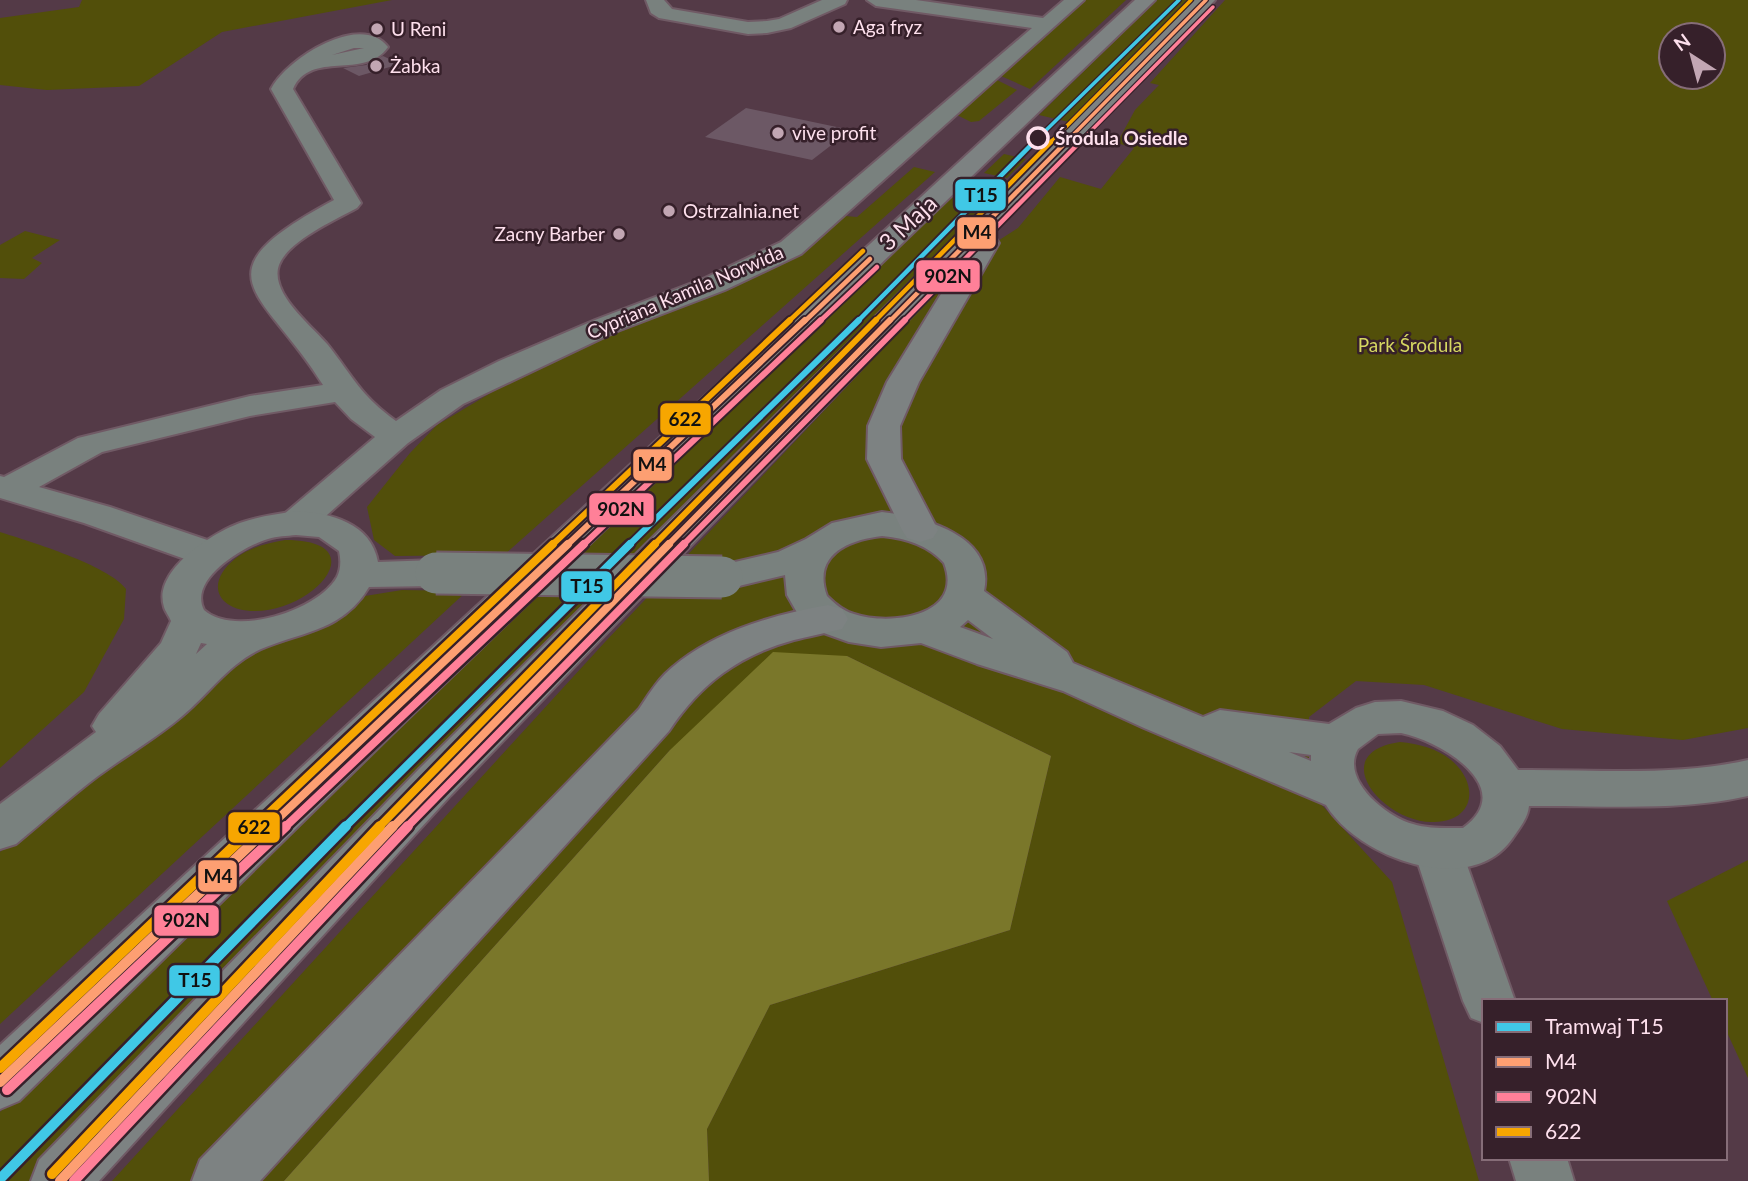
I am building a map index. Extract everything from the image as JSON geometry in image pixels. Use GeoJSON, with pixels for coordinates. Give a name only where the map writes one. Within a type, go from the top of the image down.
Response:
{"type":"FeatureCollection","features":[{"type":"Feature","properties":{"kind":"main road","name":"3 Maja"},"geometry":{"type":"LineString","coordinates":[[0,1082],[365,734],[1146,0]]}},
{"type":"Feature","properties":{"kind":"main road"},"geometry":{"type":"LineString","coordinates":[[60,1181],[435,782],[1206,0]]}},
{"type":"Feature","properties":{"kind":"main road"},"geometry":{"type":"LineString","coordinates":[[920,530],[888,470],[884,458],[884,426],[903,383],[981,256],[999,211]]}},
{"type":"Feature","properties":{"kind":"main road"},"geometry":{"type":"LineString","coordinates":[[221,1181],[654,720],[683,681],[727,651],[809,622],[818,607]]}},
{"type":"Feature","properties":{"kind":"street"},"geometry":{"type":"LineString","coordinates":[[655,0],[658,9],[666,14],[748,27],[784,24],[838,0]]}},
{"type":"Feature","properties":{"kind":"street"},"geometry":{"type":"LineString","coordinates":[[876,0],[1047,24]]}},
{"type":"Feature","properties":{"kind":"street","name":"Cypriana Kamila Norwida"},"geometry":{"type":"LineString","coordinates":[[296,523],[396,436],[452,397],[605,326],[715,284],[791,248],[1075,0]]}},
{"type":"Feature","properties":{"kind":"street"},"geometry":{"type":"LineString","coordinates":[[305,63],[284,80],[282,89],[348,203],[284,243],[264,264],[262,275],[267,290],[317,351],[343,391],[362,412],[396,436]]}},
{"type":"Feature","properties":{"kind":"street"},"geometry":{"type":"LineString","coordinates":[[5,488],[90,444],[250,406],[343,391]]}},
{"type":"Feature","properties":{"kind":"street","name":"Cypriana Kamila Norwida"},"geometry":{"type":"LineString","coordinates":[[338,530],[371,466],[396,436]]}},
{"type":"Feature","properties":{"kind":"street"},"geometry":{"type":"LineString","coordinates":[[5,488],[97,514],[209,554]]}},
{"type":"Feature","properties":{"kind":"street"},"geometry":{"type":"LineString","coordinates":[[296,523],[320,524],[338,530],[352,541],[356,548],[359,556],[357,575],[340,598],[311,618],[285,629],[253,636],[218,634],[191,621],[182,607],[181,593],[191,575],[209,554],[252,531],[296,523]]}},
{"type":"Feature","properties":{"kind":"street"},"geometry":{"type":"LineString","coordinates":[[357,575],[436,573],[722,577],[788,562],[819,548],[839,534],[882,524],[920,530],[960,557],[968,573],[964,595],[957,609],[923,628],[899,633],[876,633],[852,628],[818,607],[722,577]]}},
{"type":"Feature","properties":{"kind":"street"},"geometry":{"type":"LineString","coordinates":[[818,607],[803,579],[806,563],[819,548]]}},
{"type":"Feature","properties":{"kind":"street"},"geometry":{"type":"LineString","coordinates":[[964,595],[979,609],[1078,680]]}},
{"type":"Feature","properties":{"kind":"street"},"geometry":{"type":"LineString","coordinates":[[82,764],[178,650],[191,621]]}},
{"type":"Feature","properties":{"kind":"street"},"geometry":{"type":"LineString","coordinates":[[923,628],[991,654],[1078,680],[1159,717],[1340,792]]}},
{"type":"Feature","properties":{"kind":"street"},"geometry":{"type":"LineString","coordinates":[[0,830],[82,764],[165,706],[224,652],[253,636]]}},
{"type":"Feature","properties":{"kind":"street"},"geometry":{"type":"LineString","coordinates":[[1159,717],[1339,742]]}},
{"type":"Feature","properties":{"kind":"street"},"geometry":{"type":"LineString","coordinates":[[1401,717],[1433,724],[1461,738],[1490,763],[1506,788],[1506,811],[1493,831],[1472,847],[1437,848],[1404,842],[1374,826],[1354,810],[1340,792],[1333,774],[1332,757],[1339,742],[1355,727],[1372,718],[1401,717]]}},
{"type":"Feature","properties":{"kind":"street"},"geometry":{"type":"LineString","coordinates":[[1506,788],[1661,787],[1722,783],[1748,778]]}},
{"type":"Feature","properties":{"kind":"street"},"geometry":{"type":"LineString","coordinates":[[1437,848],[1488,999]]}},
{"type":"Feature","properties":{"kind":"street"},"geometry":{"type":"LineString","coordinates":[[1539,1160],[1545,1181]]}},
{"type":"Feature","properties":{"kind":"green space"},"geometry":{"type":"Polygon","coordinates":[[[82,0],[392,0],[222,32],[139,86],[47,90],[0,85],[0,18],[79,7],[82,0]]]}},
{"type":"Feature","properties":{"kind":"green space"},"geometry":{"type":"Polygon","coordinates":[[[1086,0],[1126,0],[1030,89],[1001,76],[1086,0]]]}},
{"type":"Feature","properties":{"kind":"green space"},"geometry":{"type":"Polygon","coordinates":[[[1157,0],[1195,0],[1073,123],[1039,115],[1157,0]]]}},
{"type":"Feature","properties":{"kind":"green space","name":"Park Środula"},"geometry":{"type":"Polygon","coordinates":[[[1225,0],[1748,0],[1748,728],[1683,740],[1562,729],[1424,685],[1356,681],[1309,717],[1309,791],[1392,882],[1479,1181],[709,1181],[707,1129],[770,1005],[1010,930],[1051,756],[847,656],[670,750],[284,1181],[112,1181],[605,642],[965,262],[1018,228],[1060,177],[1101,189],[1134,148],[1117,143],[1135,110],[1159,85],[1150,83],[1225,0]]]}},
{"type":"Feature","properties":{"kind":"green space"},"geometry":{"type":"Polygon","coordinates":[[[997,80],[1017,90],[979,121],[971,122],[957,115],[997,80]]]}},
{"type":"Feature","properties":{"kind":"green space"},"geometry":{"type":"Polygon","coordinates":[[[1004,154],[1026,159],[1007,178],[984,173],[1004,154]]]}},
{"type":"Feature","properties":{"kind":"green space"},"geometry":{"type":"Polygon","coordinates":[[[914,167],[935,172],[504,555],[395,556],[374,540],[367,507],[410,453],[437,425],[511,381],[573,351],[726,289],[789,258],[845,216],[857,217],[914,167]]]}},
{"type":"Feature","properties":{"kind":"green space"},"geometry":{"type":"Polygon","coordinates":[[[970,177],[1010,186],[347,843],[29,1181],[0,1181],[0,1112],[202,904],[970,177]]]}},
{"type":"Feature","properties":{"kind":"green space"},"geometry":{"type":"Polygon","coordinates":[[[25,231],[60,240],[32,258],[42,263],[24,279],[0,278],[0,245],[25,231]]]}},
{"type":"Feature","properties":{"kind":"green space"},"geometry":{"type":"Polygon","coordinates":[[[0,532],[86,563],[117,580],[126,589],[124,619],[84,692],[0,768],[0,532]]]}},
{"type":"Feature","properties":{"kind":"green space"},"geometry":{"type":"Polygon","coordinates":[[[285,540],[312,543],[327,551],[331,562],[327,576],[315,589],[298,600],[277,608],[255,611],[242,610],[224,601],[218,586],[226,567],[247,551],[285,540]]]}},
{"type":"Feature","properties":{"kind":"green space"},"geometry":{"type":"Polygon","coordinates":[[[402,590],[467,591],[0,1024],[0,852],[133,750],[236,655],[365,596],[402,590]]]}},
{"type":"Feature","properties":{"kind":"green space"},"geometry":{"type":"Polygon","coordinates":[[[1400,742],[1433,750],[1451,760],[1460,769],[1469,789],[1469,799],[1458,815],[1434,822],[1415,820],[1397,812],[1370,787],[1364,773],[1366,759],[1378,749],[1400,742]]]}},
{"type":"Feature","properties":{"kind":"green space"},"geometry":{"type":"Polygon","coordinates":[[[1748,860],[1748,1078],[1727,1032],[1727,999],[1712,999],[1667,901],[1748,860]]]}},
{"type":"Feature","properties":{"kind":"shaded area"},"geometry":{"type":"Polygon","coordinates":[[[773,652],[847,656],[1051,756],[1010,930],[770,1005],[707,1129],[709,1181],[284,1181],[670,750],[773,652]]]}},
{"type":"Feature","properties":{"kind":"building","name":"Żabka"},"geometry":{"type":"Polygon","coordinates":[[[383,56],[400,64],[359,76],[343,68],[366,65],[383,56]]]}},
{"type":"Feature","properties":{"kind":"building","name":"vive profit"},"geometry":{"type":"Polygon","coordinates":[[[746,108],[851,130],[812,160],[705,137],[746,108]]]}},
{"type":"Feature","properties":{"kind":"tram line","name":"T15"},"geometry":{"type":"LineString","coordinates":[[0,1179],[441,729],[856,323],[950,225],[1179,0]]}},
{"type":"Feature","properties":{"kind":"transit line","name":"622"},"geometry":{"type":"LineString","coordinates":[[52,1174],[428,775],[1191,0]]}},
{"type":"Feature","properties":{"kind":"transit line","name":"M4"},"geometry":{"type":"LineString","coordinates":[[60,1181],[435,782],[1206,0]]}},
{"type":"Feature","properties":{"kind":"transit line","name":"902N"},"geometry":{"type":"LineString","coordinates":[[74,1181],[443,789],[1213,7]]}},
{"type":"Feature","properties":{"kind":"transit line","name":"622"},"geometry":{"type":"LineString","coordinates":[[0,1068],[863,251]]}},
{"type":"Feature","properties":{"kind":"transit line","name":"M4"},"geometry":{"type":"LineString","coordinates":[[0,1082],[870,259]]}},
{"type":"Feature","properties":{"kind":"transit line","name":"902N"},"geometry":{"type":"LineString","coordinates":[[7,1090],[877,267]]}},
{"type":"Feature","properties":{"kind":"place","name":"Aga fryz"},"geometry":{"type":"Point","coordinates":[839,27]}},
{"type":"Feature","properties":{"kind":"place","name":"U Reni"},"geometry":{"type":"Point","coordinates":[377,29]}},
{"type":"Feature","properties":{"kind":"place","name":"Żabka"},"geometry":{"type":"Point","coordinates":[376,66]}},
{"type":"Feature","properties":{"kind":"place","name":"vive profit"},"geometry":{"type":"Point","coordinates":[778,133]}},
{"type":"Feature","properties":{"kind":"place","name":"Środula Osiedle"},"geometry":{"type":"Point","coordinates":[1038,138]}},
{"type":"Feature","properties":{"kind":"place","name":"Ostrzalnia.net"},"geometry":{"type":"Point","coordinates":[669,211]}},
{"type":"Feature","properties":{"kind":"place","name":"Zacny Barber"},"geometry":{"type":"Point","coordinates":[619,234]}}]}
